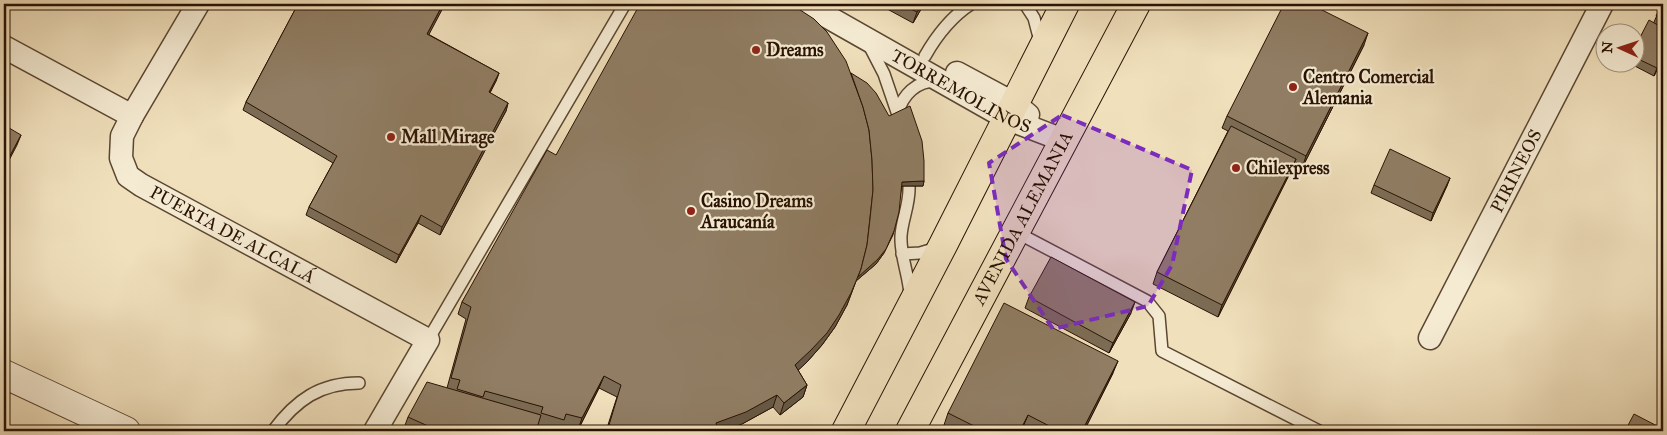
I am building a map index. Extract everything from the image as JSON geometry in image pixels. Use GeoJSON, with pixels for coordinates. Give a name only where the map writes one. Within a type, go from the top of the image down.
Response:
{"type":"FeatureCollection","features":[{"type":"Feature","properties":{"kind":"main road"},"geometry":{"type":"LineString","coordinates":[[846,431],[1065,4]]}},
{"type":"Feature","properties":{"kind":"main road","name":"AVENIDA ALEMANIA"},"geometry":{"type":"LineString","coordinates":[[910,431],[1136,4]]}},
{"type":"Feature","properties":{"kind":"street","name":"PUERTA DE ALCALÁ"},"geometry":{"type":"LineString","coordinates":[[198,4],[122,136],[121,158],[128,176],[141,185],[428,340]]}},
{"type":"Feature","properties":{"kind":"street","name":"TORREMOLINOS"},"geometry":{"type":"LineString","coordinates":[[805,4],[941,81],[1011,112],[1063,140]]}},
{"type":"Feature","properties":{"kind":"street","name":"TORREMOLINOS"},"geometry":{"type":"LineString","coordinates":[[827,4],[925,56],[1011,112]]}},
{"type":"Feature","properties":{"kind":"street","name":"PIRINEOS"},"geometry":{"type":"LineString","coordinates":[[1430,338],[1602,4]]}},
{"type":"Feature","properties":{"kind":"street"},"geometry":{"type":"LineString","coordinates":[[4,47],[132,116]]}},
{"type":"Feature","properties":{"kind":"street"},"geometry":{"type":"LineString","coordinates":[[375,431],[428,340]]}},
{"type":"Feature","properties":{"kind":"street"},"geometry":{"type":"LineString","coordinates":[[4,374],[126,431]]}},
{"type":"Feature","properties":{"kind":"lane"},"geometry":{"type":"LineString","coordinates":[[428,340],[625,4]]}},
{"type":"Feature","properties":{"kind":"lane"},"geometry":{"type":"LineString","coordinates":[[925,56],[934,39],[947,24],[971,4]]}},
{"type":"Feature","properties":{"kind":"lane"},"geometry":{"type":"LineString","coordinates":[[1025,4],[1034,18],[1040,34],[1041,52]]}},
{"type":"Feature","properties":{"kind":"lane"},"geometry":{"type":"LineString","coordinates":[[865,38],[884,74],[898,114],[906,95],[913,89],[921,84],[941,81]]}},
{"type":"Feature","properties":{"kind":"lane"},"geometry":{"type":"LineString","coordinates":[[908,312],[909,282],[902,254],[901,238],[907,212],[909,186]]}},
{"type":"Feature","properties":{"kind":"lane"},"geometry":{"type":"LineString","coordinates":[[1016,232],[1147,301],[1159,316],[1162,350],[1320,431]]}},
{"type":"Feature","properties":{"kind":"lane"},"geometry":{"type":"LineString","coordinates":[[902,254],[920,254],[943,245]]}},
{"type":"Feature","properties":{"kind":"lane"},"geometry":{"type":"LineString","coordinates":[[273,431],[292,409],[312,393],[343,383],[360,383]]}},
{"type":"Feature","properties":{"kind":"highlighted area"},"geometry":{"type":"Polygon","coordinates":[[[1062,115],[1192,170],[1172,265],[1148,306],[1053,329],[1006,259],[989,163],[1062,115]]]}},
{"type":"Feature","properties":{"kind":"building","name":"Mall Mirage"},"geometry":{"type":"Polygon","coordinates":[[[298,4],[443,4],[427,34],[499,73],[489,92],[508,103],[442,227],[421,215],[399,255],[309,207],[337,156],[246,102],[298,4]]]}},
{"type":"Feature","properties":{"kind":"building","name":"Casino Dreams Araucanía"},"geometry":{"type":"Polygon","coordinates":[[[640,4],[791,4],[814,19],[827,32],[846,61],[863,107],[869,130],[873,190],[867,245],[861,269],[839,315],[827,333],[795,365],[807,385],[784,403],[777,395],[746,412],[716,423],[718,431],[664,431],[630,429],[609,425],[621,385],[604,376],[582,418],[566,414],[564,420],[541,413],[543,407],[485,391],[483,397],[457,389],[460,380],[451,378],[471,307],[462,302],[547,150],[556,155],[640,4]]]}},
{"type":"Feature","properties":{"kind":"building"},"geometry":{"type":"Polygon","coordinates":[[[901,4],[922,4],[917,12],[901,4]]]}},
{"type":"Feature","properties":{"kind":"building","name":"Centro Comercial Alemania"},"geometry":{"type":"Polygon","coordinates":[[[1284,4],[1310,4],[1368,33],[1306,156],[1227,116],[1284,4]]]}},
{"type":"Feature","properties":{"kind":"building"},"geometry":{"type":"Polygon","coordinates":[[[1663,4],[1663,20],[1656,16],[1663,4]]]}},
{"type":"Feature","properties":{"kind":"building"},"geometry":{"type":"Polygon","coordinates":[[[1649,20],[1663,28],[1663,55],[1657,68],[1644,62],[1644,30],[1649,20]]]}},
{"type":"Feature","properties":{"kind":"building"},"geometry":{"type":"Polygon","coordinates":[[[851,73],[867,83],[876,93],[889,116],[910,106],[922,141],[924,161],[924,181],[902,182],[899,212],[894,231],[886,249],[858,277],[867,245],[873,190],[872,160],[869,130],[851,73]]]}},
{"type":"Feature","properties":{"kind":"building"},"geometry":{"type":"Polygon","coordinates":[[[4,125],[21,135],[4,167],[4,125]]]}},
{"type":"Feature","properties":{"kind":"building"},"geometry":{"type":"Polygon","coordinates":[[[1231,126],[1296,159],[1222,305],[1157,272],[1231,126]]]}},
{"type":"Feature","properties":{"kind":"building"},"geometry":{"type":"Polygon","coordinates":[[[1390,149],[1450,178],[1433,213],[1374,185],[1390,149]]]}},
{"type":"Feature","properties":{"kind":"building"},"geometry":{"type":"Polygon","coordinates":[[[1051,257],[1135,302],[1113,343],[1029,297],[1051,257]]]}},
{"type":"Feature","properties":{"kind":"building"},"geometry":{"type":"Polygon","coordinates":[[[1004,303],[1118,361],[1082,431],[1059,431],[1028,415],[1020,431],[984,431],[948,413],[1004,303]]]}},
{"type":"Feature","properties":{"kind":"building"},"geometry":{"type":"Polygon","coordinates":[[[427,382],[541,415],[536,431],[425,431],[428,426],[408,417],[427,382]]]}},
{"type":"Feature","properties":{"kind":"building"},"geometry":{"type":"Polygon","coordinates":[[[1634,414],[1663,429],[1663,431],[1625,431],[1634,414]]]}},
{"type":"Feature","properties":{"kind":"place","name":"Dreams"},"geometry":{"type":"Point","coordinates":[756,50]}},
{"type":"Feature","properties":{"kind":"place","name":"Centro Comercial Alemania"},"geometry":{"type":"Point","coordinates":[1293,87]}},
{"type":"Feature","properties":{"kind":"place","name":"Mall Mirage"},"geometry":{"type":"Point","coordinates":[391,137]}},
{"type":"Feature","properties":{"kind":"place","name":"Chilexpress"},"geometry":{"type":"Point","coordinates":[1236,168]}},
{"type":"Feature","properties":{"kind":"place","name":"Casino Dreams Araucanía"},"geometry":{"type":"Point","coordinates":[691,211]}}]}
